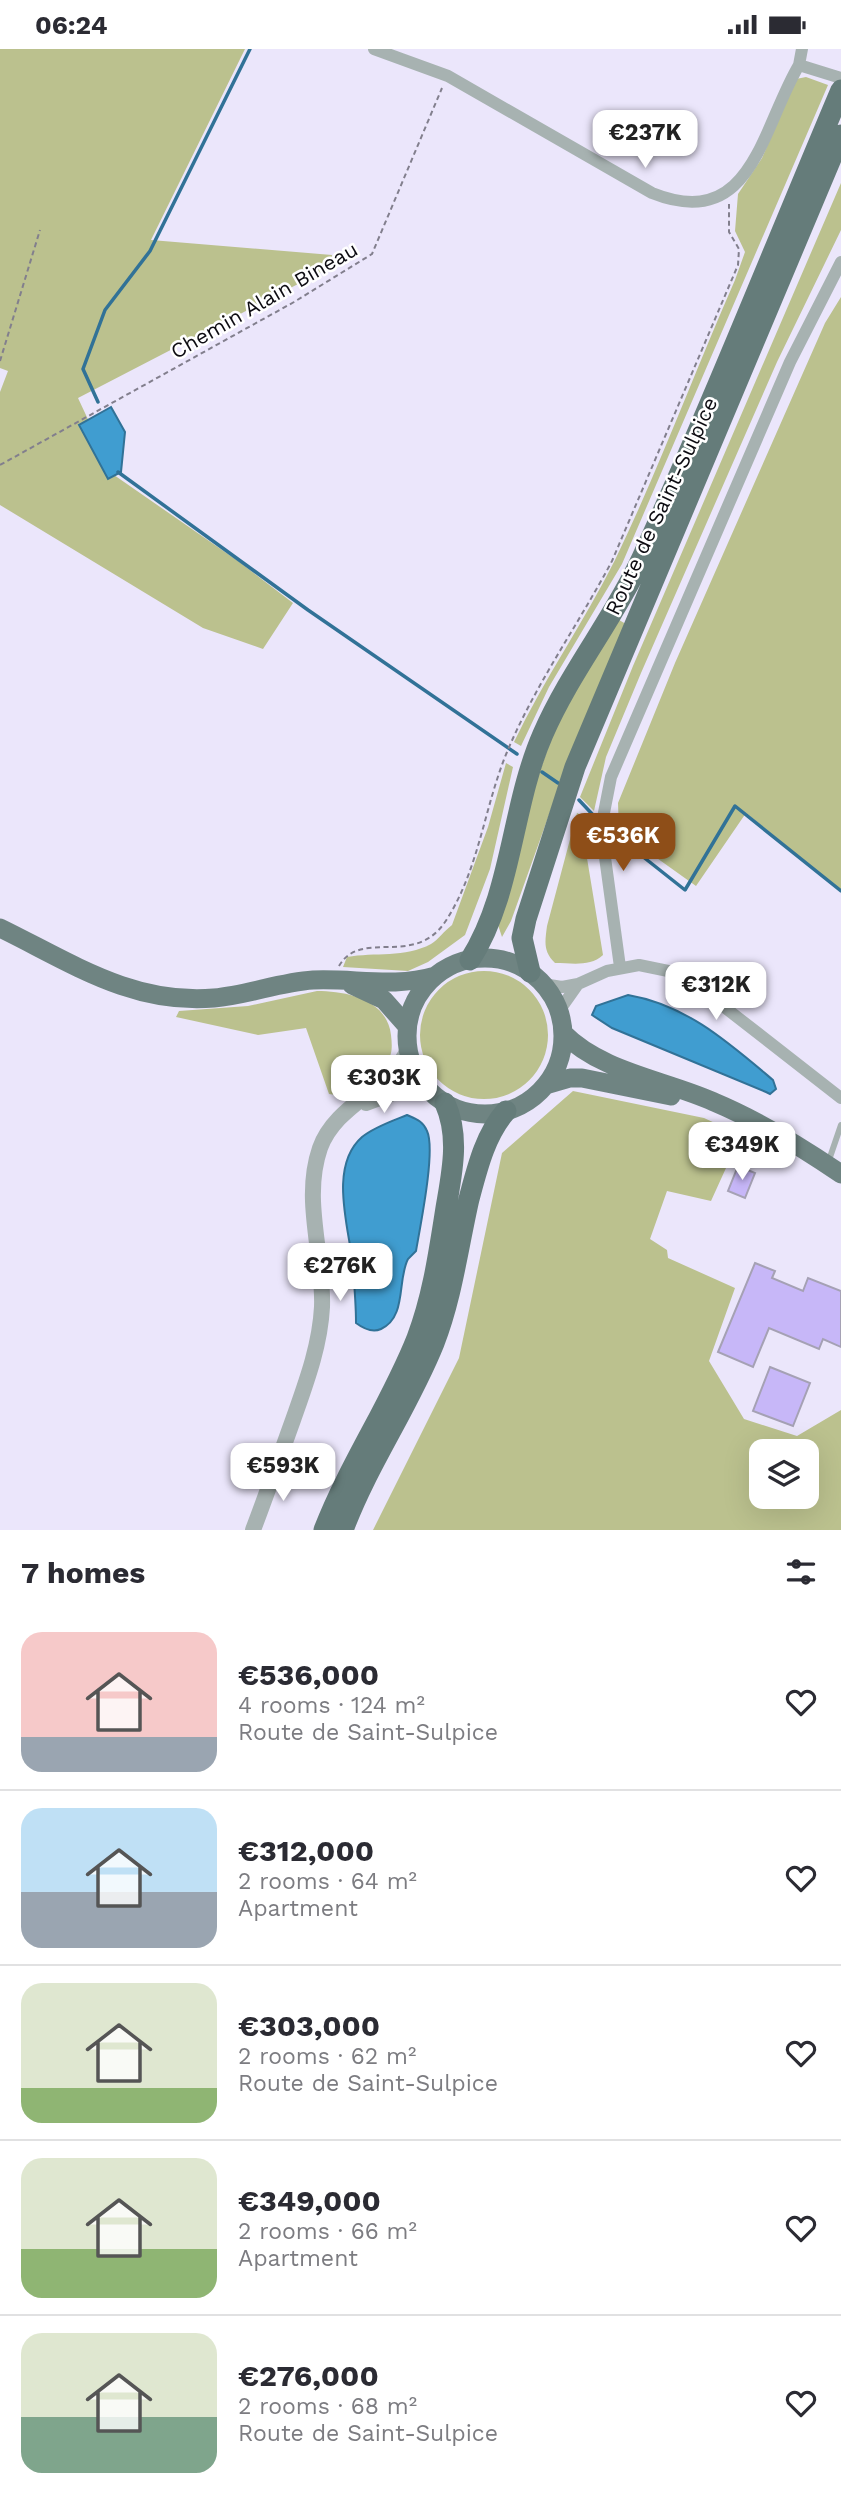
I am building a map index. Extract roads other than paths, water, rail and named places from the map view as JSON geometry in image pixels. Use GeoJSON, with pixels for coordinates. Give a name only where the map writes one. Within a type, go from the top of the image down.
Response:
{"type":"FeatureCollection","features":[{"type":"Feature","properties":{"kind":"highway","name":"Route de Saint-Sulpice"},"geometry":{"type":"LineString","coordinates":[[470,960],[486,928],[502,884],[522,799],[542,735],[560,698],[641,561],[841,90]]}},
{"type":"Feature","properties":{"kind":"highway"},"geometry":{"type":"LineString","coordinates":[[536,978],[522,938],[555,824],[597,713],[841,135]]}},
{"type":"Feature","properties":{"kind":"highway"},"geometry":{"type":"LineString","coordinates":[[324,1530],[345,1479],[400,1376],[426,1312],[439,1257],[454,1155],[453,1122],[437,1097]]}},
{"type":"Feature","properties":{"kind":"highway"},"geometry":{"type":"LineString","coordinates":[[343,1530],[359,1490],[416,1385],[434,1343],[451,1289],[462,1228],[480,1163],[492,1130],[506,1111]]}},
{"type":"Feature","properties":{"kind":"main road"},"geometry":{"type":"LineString","coordinates":[[0,928],[89,975],[112,984],[157,995],[212,998],[302,981],[405,983],[435,976],[457,963],[470,960],[501,960],[536,978],[559,1011],[563,1033],[559,1060],[546,1085],[528,1101],[506,1111],[475,1113],[437,1097],[416,1072],[408,1050],[407,1026],[416,999],[435,976]]}},
{"type":"Feature","properties":{"kind":"main road"},"geometry":{"type":"LineString","coordinates":[[338,981],[384,1000],[407,1026]]}},
{"type":"Feature","properties":{"kind":"main road"},"geometry":{"type":"LineString","coordinates":[[563,1033],[591,1054],[717,1103],[834,1169]]}},
{"type":"Feature","properties":{"kind":"main road"},"geometry":{"type":"LineString","coordinates":[[546,1085],[570,1078],[595,1079],[688,1100],[764,1128]]}},
{"type":"Feature","properties":{"kind":"street"},"geometry":{"type":"LineString","coordinates":[[374,49],[448,75],[652,193],[692,203],[724,194],[738,182],[755,159],[799,65],[802,49]]}},
{"type":"Feature","properties":{"kind":"street"},"geometry":{"type":"LineString","coordinates":[[799,65],[841,78]]}},
{"type":"Feature","properties":{"kind":"street"},"geometry":{"type":"LineString","coordinates":[[620,967],[601,828],[611,777],[790,362],[841,262]]}},
{"type":"Feature","properties":{"kind":"street"},"geometry":{"type":"LineString","coordinates":[[536,978],[562,987],[578,984],[620,967],[658,967],[681,976],[841,1098]]}},
{"type":"Feature","properties":{"kind":"street"},"geometry":{"type":"LineString","coordinates":[[559,1011],[578,984]]}},
{"type":"Feature","properties":{"kind":"street"},"geometry":{"type":"LineString","coordinates":[[253,1530],[309,1375],[319,1336],[321,1271],[313,1205],[314,1168],[322,1145],[335,1124],[352,1106],[393,1073],[408,1050]]}},
{"type":"Feature","properties":{"kind":"street"},"geometry":{"type":"LineString","coordinates":[[335,1124],[355,1108],[401,1090],[437,1097]]}},
{"type":"Feature","properties":{"kind":"lane"},"geometry":{"type":"LineString","coordinates":[[834,1169],[841,1125]]}},
{"type":"Feature","properties":{"kind":"water"},"geometry":{"type":"Polygon","coordinates":[[[111,407],[125,432],[121,472],[108,479],[79,425],[111,407]]]}},
{"type":"Feature","properties":{"kind":"water"},"geometry":{"type":"Polygon","coordinates":[[[628,995],[669,1007],[706,1027],[773,1080],[776,1089],[770,1094],[612,1028],[592,1015],[596,1006],[628,995]]]}},
{"type":"Feature","properties":{"kind":"water"},"geometry":{"type":"Polygon","coordinates":[[[407,1115],[419,1121],[427,1131],[430,1154],[416,1251],[408,1259],[405,1268],[395,1316],[381,1329],[365,1329],[356,1323],[343,1178],[352,1149],[362,1137],[407,1115]]]}},
{"type":"Feature","properties":{"kind":"waterway"},"geometry":{"type":"LineString","coordinates":[[98,402],[83,369],[105,310],[150,251],[250,49]]}},
{"type":"Feature","properties":{"kind":"waterway"},"geometry":{"type":"LineString","coordinates":[[118,472],[308,610],[517,754]]}},
{"type":"Feature","properties":{"kind":"waterway"},"geometry":{"type":"LineString","coordinates":[[542,772],[558,783]]}},
{"type":"Feature","properties":{"kind":"waterway"},"geometry":{"type":"LineString","coordinates":[[579,800],[594,816]]}},
{"type":"Feature","properties":{"kind":"waterway"},"geometry":{"type":"LineString","coordinates":[[613,833],[685,890],[735,806],[841,891]]}}]}
